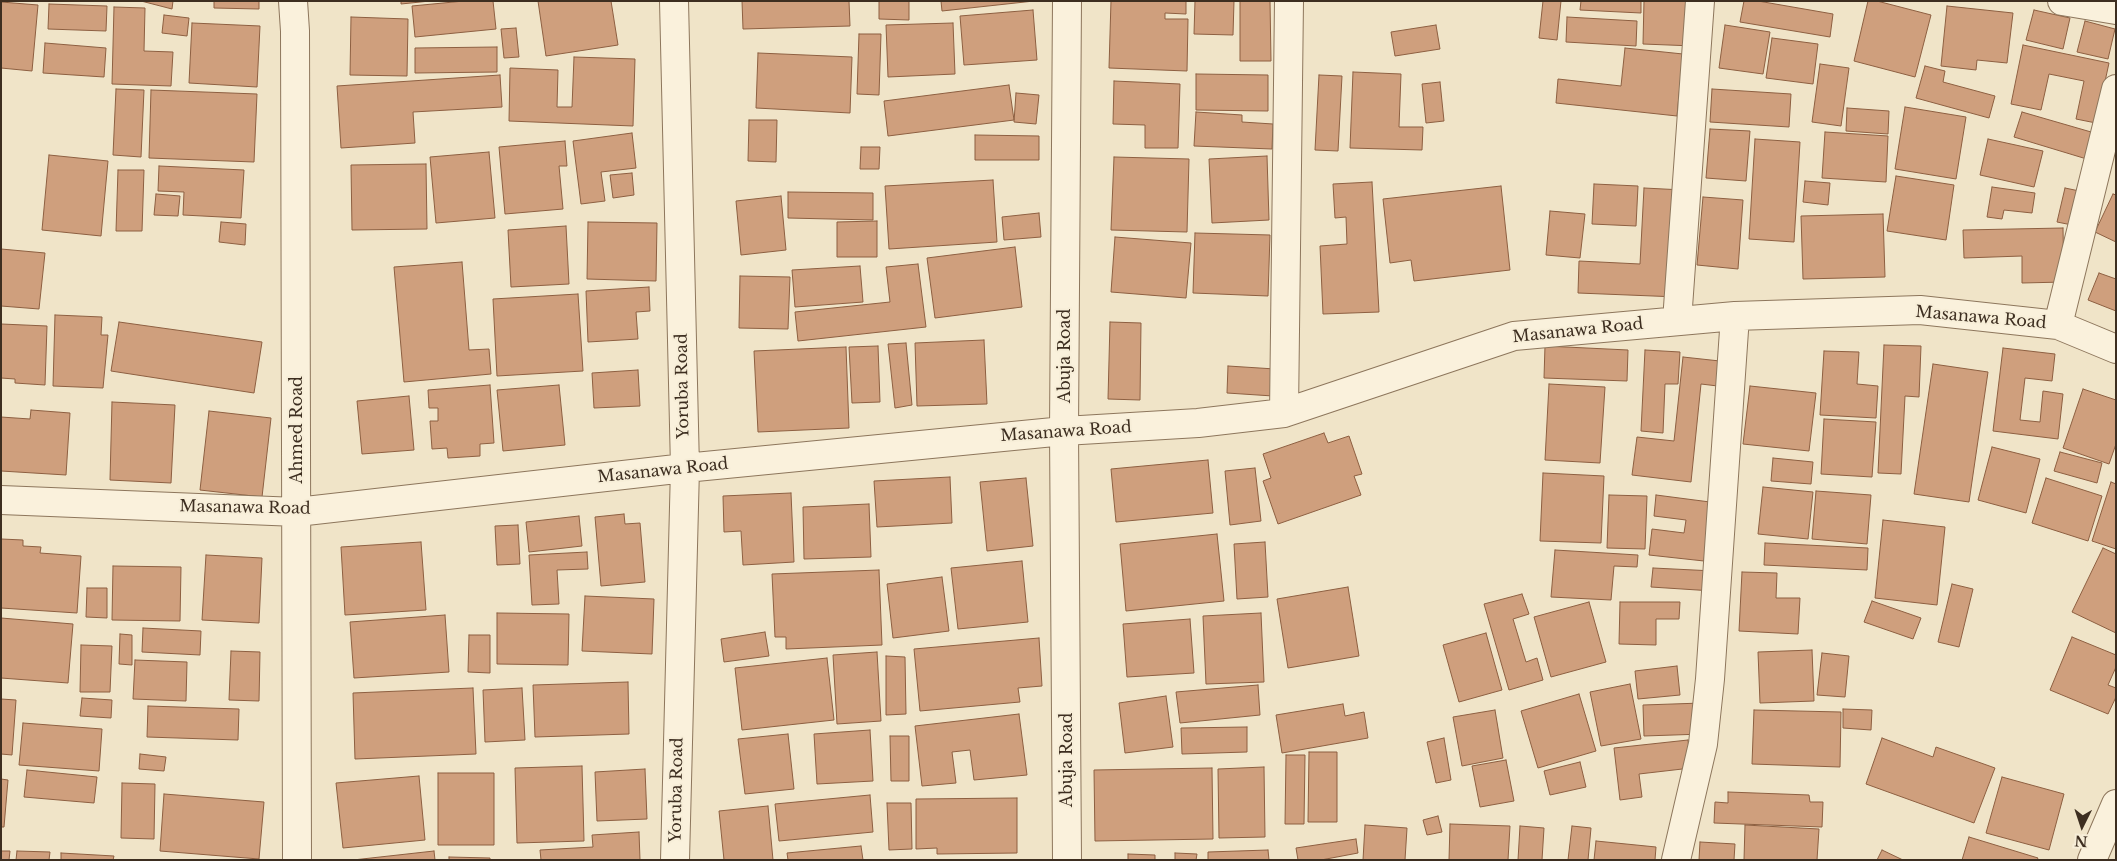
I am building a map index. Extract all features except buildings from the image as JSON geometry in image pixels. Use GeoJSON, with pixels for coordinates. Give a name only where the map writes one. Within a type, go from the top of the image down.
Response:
{"type":"FeatureCollection","features":[{"type":"Feature","properties":{"kind":"street","name":"Ahmed Road"},"geometry":{"type":"LineString","coordinates":[[293,1],[295,31],[298,860]]}},
{"type":"Feature","properties":{"kind":"street","name":"Yoruba Road"},"geometry":{"type":"LineString","coordinates":[[674,1],[685,468],[675,860]]}},
{"type":"Feature","properties":{"kind":"street","name":"Abuja Road"},"geometry":{"type":"LineString","coordinates":[[1067,1],[1064,431],[1067,860]]}},
{"type":"Feature","properties":{"kind":"street"},"geometry":{"type":"LineString","coordinates":[[1284,413],[1289,1]]}},
{"type":"Feature","properties":{"kind":"street"},"geometry":{"type":"LineString","coordinates":[[1677,321],[1700,1]]}},
{"type":"Feature","properties":{"kind":"street"},"geometry":{"type":"LineString","coordinates":[[2062,1],[2116,10]]}},
{"type":"Feature","properties":{"kind":"street"},"geometry":{"type":"LineString","coordinates":[[2058,325],[2116,89]]}},
{"type":"Feature","properties":{"kind":"street","name":"Masanawa Road"},"geometry":{"type":"LineString","coordinates":[[1,500],[297,512],[685,468],[1064,431],[1198,423],[1284,413],[1527,335],[1735,316],[1920,310],[2058,325],[2116,349]]}},
{"type":"Feature","properties":{"kind":"street"},"geometry":{"type":"LineString","coordinates":[[1676,860],[1703,744],[1710,679],[1735,316]]}},
{"type":"Feature","properties":{"kind":"street"},"geometry":{"type":"LineString","coordinates":[[2092,860],[2116,804]]}}]}
